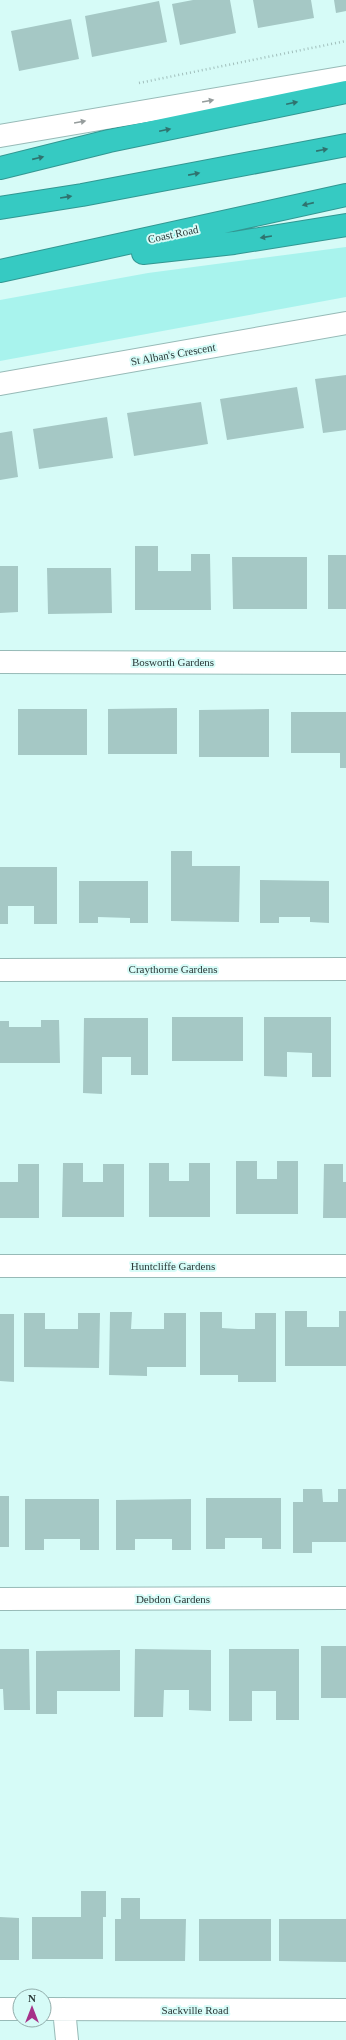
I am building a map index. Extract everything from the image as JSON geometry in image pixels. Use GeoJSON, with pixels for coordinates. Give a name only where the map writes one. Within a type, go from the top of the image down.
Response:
{"type":"FeatureCollection","features":[{"type":"Feature","properties":{"kind":"highway"},"geometry":{"type":"LineString","coordinates":[[0,168],[109,141],[346,92]]}},
{"type":"Feature","properties":{"kind":"highway"},"geometry":{"type":"LineString","coordinates":[[0,208],[82,195],[346,145]]}},
{"type":"Feature","properties":{"kind":"highway","name":"Coast Road"},"geometry":{"type":"LineString","coordinates":[[4,270],[346,195]]}},
{"type":"Feature","properties":{"kind":"highway"},"geometry":{"type":"LineString","coordinates":[[4,270],[234,243],[346,224]]}},
{"type":"Feature","properties":{"kind":"street"},"geometry":{"type":"LineString","coordinates":[[0,136],[346,77]]}},
{"type":"Feature","properties":{"kind":"street","name":"St Alban's Crescent"},"geometry":{"type":"LineString","coordinates":[[0,384],[346,323]]}},
{"type":"Feature","properties":{"kind":"street","name":"Bosworth Gardens"},"geometry":{"type":"LineString","coordinates":[[0,662],[346,662]]}},
{"type":"Feature","properties":{"kind":"street","name":"Craythorne Gardens"},"geometry":{"type":"LineString","coordinates":[[0,970],[346,969]]}},
{"type":"Feature","properties":{"kind":"street","name":"Huntcliffe Gardens"},"geometry":{"type":"LineString","coordinates":[[0,1266],[346,1266]]}},
{"type":"Feature","properties":{"kind":"street","name":"Debdon Gardens"},"geometry":{"type":"LineString","coordinates":[[0,1599],[346,1598]]}},
{"type":"Feature","properties":{"kind":"street"},"geometry":{"type":"LineString","coordinates":[[0,2009],[12,2009]]}},
{"type":"Feature","properties":{"kind":"street"},"geometry":{"type":"LineString","coordinates":[[54,2009],[67,2040]]}},
{"type":"Feature","properties":{"kind":"street","name":"Sackville Road"},"geometry":{"type":"LineString","coordinates":[[54,2009],[346,2010]]}},
{"type":"Feature","properties":{"kind":"path"},"geometry":{"type":"LineString","coordinates":[[134,84],[346,41]]}},
{"type":"Feature","properties":{"kind":"shaded area"},"geometry":{"type":"Polygon","coordinates":[[[346,247],[346,297],[0,361],[0,300],[148,273],[346,247]]]}},
{"type":"Feature","properties":{"kind":"building"},"geometry":{"type":"Polygon","coordinates":[[[193,0],[230,0],[236,33],[180,45],[172,4],[193,0]]]}},
{"type":"Feature","properties":{"kind":"building"},"geometry":{"type":"Polygon","coordinates":[[[253,0],[311,0],[314,18],[258,28],[253,0]]]}},
{"type":"Feature","properties":{"kind":"building"},"geometry":{"type":"Polygon","coordinates":[[[334,0],[346,0],[346,11],[336,13],[334,0]]]}},
{"type":"Feature","properties":{"kind":"building"},"geometry":{"type":"Polygon","coordinates":[[[159,1],[167,42],[92,57],[85,16],[159,1]]]}},
{"type":"Feature","properties":{"kind":"building"},"geometry":{"type":"Polygon","coordinates":[[[71,19],[79,59],[19,71],[11,31],[71,19]]]}},
{"type":"Feature","properties":{"kind":"building"},"geometry":{"type":"Polygon","coordinates":[[[346,375],[346,430],[323,433],[315,379],[346,375]]]}},
{"type":"Feature","properties":{"kind":"building"},"geometry":{"type":"Polygon","coordinates":[[[297,387],[304,428],[227,440],[220,399],[297,387]]]}},
{"type":"Feature","properties":{"kind":"building"},"geometry":{"type":"Polygon","coordinates":[[[201,402],[208,444],[134,456],[127,413],[201,402]]]}},
{"type":"Feature","properties":{"kind":"building"},"geometry":{"type":"Polygon","coordinates":[[[107,417],[113,458],[39,469],[33,429],[107,417]]]}},
{"type":"Feature","properties":{"kind":"building"},"geometry":{"type":"Polygon","coordinates":[[[12,431],[18,477],[0,480],[0,433],[12,431]]]}},
{"type":"Feature","properties":{"kind":"building"},"geometry":{"type":"Polygon","coordinates":[[[135,546],[158,546],[158,571],[191,571],[191,554],[210,554],[211,610],[135,610],[135,546]]]}},
{"type":"Feature","properties":{"kind":"building"},"geometry":{"type":"Polygon","coordinates":[[[328,555],[346,555],[346,609],[328,609],[328,555]]]}},
{"type":"Feature","properties":{"kind":"building"},"geometry":{"type":"Polygon","coordinates":[[[232,557],[307,557],[307,609],[233,609],[232,557]]]}},
{"type":"Feature","properties":{"kind":"building"},"geometry":{"type":"Polygon","coordinates":[[[0,566],[18,566],[18,612],[0,613],[0,566]]]}},
{"type":"Feature","properties":{"kind":"building"},"geometry":{"type":"Polygon","coordinates":[[[47,568],[111,568],[112,613],[48,614],[47,568]]]}},
{"type":"Feature","properties":{"kind":"building"},"geometry":{"type":"Polygon","coordinates":[[[177,708],[177,754],[108,754],[108,709],[177,708]]]}},
{"type":"Feature","properties":{"kind":"building"},"geometry":{"type":"Polygon","coordinates":[[[18,709],[87,709],[87,755],[18,755],[18,709]]]}},
{"type":"Feature","properties":{"kind":"building"},"geometry":{"type":"Polygon","coordinates":[[[269,709],[269,757],[199,757],[199,710],[269,709]]]}},
{"type":"Feature","properties":{"kind":"building"},"geometry":{"type":"Polygon","coordinates":[[[291,712],[346,712],[346,768],[340,768],[340,753],[291,753],[291,712]]]}},
{"type":"Feature","properties":{"kind":"building"},"geometry":{"type":"Polygon","coordinates":[[[171,851],[192,851],[192,866],[240,866],[239,922],[171,921],[171,851]]]}},
{"type":"Feature","properties":{"kind":"building"},"geometry":{"type":"Polygon","coordinates":[[[0,867],[57,867],[57,924],[34,924],[34,906],[8,906],[8,924],[0,924],[0,867]]]}},
{"type":"Feature","properties":{"kind":"building"},"geometry":{"type":"Polygon","coordinates":[[[260,880],[329,881],[329,923],[310,922],[310,917],[279,917],[279,923],[260,923],[260,880]]]}},
{"type":"Feature","properties":{"kind":"building"},"geometry":{"type":"Polygon","coordinates":[[[79,881],[148,881],[148,923],[130,923],[130,918],[98,917],[98,923],[79,923],[79,881]]]}},
{"type":"Feature","properties":{"kind":"building"},"geometry":{"type":"Polygon","coordinates":[[[172,1017],[243,1017],[243,1061],[172,1061],[172,1017]]]}},
{"type":"Feature","properties":{"kind":"building"},"geometry":{"type":"Polygon","coordinates":[[[264,1017],[331,1017],[331,1077],[312,1077],[312,1053],[287,1052],[287,1077],[264,1076],[264,1017]]]}},
{"type":"Feature","properties":{"kind":"building"},"geometry":{"type":"Polygon","coordinates":[[[84,1018],[148,1018],[148,1075],[131,1075],[131,1057],[102,1057],[102,1094],[83,1093],[84,1018]]]}},
{"type":"Feature","properties":{"kind":"building"},"geometry":{"type":"Polygon","coordinates":[[[41,1020],[59,1020],[60,1063],[0,1063],[0,1021],[9,1021],[9,1027],[41,1027],[41,1020]]]}},
{"type":"Feature","properties":{"kind":"building"},"geometry":{"type":"Polygon","coordinates":[[[236,1161],[257,1161],[257,1179],[277,1179],[277,1161],[298,1161],[298,1214],[236,1214],[236,1161]]]}},
{"type":"Feature","properties":{"kind":"building"},"geometry":{"type":"Polygon","coordinates":[[[63,1163],[83,1163],[83,1182],[103,1182],[103,1164],[124,1164],[124,1217],[62,1217],[63,1163]]]}},
{"type":"Feature","properties":{"kind":"building"},"geometry":{"type":"Polygon","coordinates":[[[149,1163],[169,1163],[169,1181],[189,1181],[189,1163],[210,1163],[210,1217],[149,1217],[149,1163]]]}},
{"type":"Feature","properties":{"kind":"building"},"geometry":{"type":"Polygon","coordinates":[[[18,1164],[39,1164],[39,1218],[0,1218],[0,1182],[18,1182],[18,1164]]]}},
{"type":"Feature","properties":{"kind":"building"},"geometry":{"type":"Polygon","coordinates":[[[324,1164],[343,1164],[343,1182],[346,1182],[346,1218],[323,1218],[324,1164]]]}},
{"type":"Feature","properties":{"kind":"building"},"geometry":{"type":"Polygon","coordinates":[[[285,1311],[307,1311],[307,1327],[339,1327],[339,1311],[346,1311],[346,1366],[285,1366],[285,1311]]]}},
{"type":"Feature","properties":{"kind":"building"},"geometry":{"type":"Polygon","coordinates":[[[110,1312],[132,1312],[131,1329],[164,1329],[164,1313],[186,1313],[186,1367],[147,1367],[147,1376],[109,1375],[110,1312]]]}},
{"type":"Feature","properties":{"kind":"building"},"geometry":{"type":"Polygon","coordinates":[[[200,1312],[222,1312],[222,1328],[238,1329],[255,1329],[255,1313],[276,1313],[276,1382],[238,1382],[238,1375],[200,1375],[200,1312]]]}},
{"type":"Feature","properties":{"kind":"building"},"geometry":{"type":"Polygon","coordinates":[[[24,1313],[45,1313],[45,1329],[78,1329],[78,1313],[100,1313],[99,1368],[24,1367],[24,1313]]]}},
{"type":"Feature","properties":{"kind":"building"},"geometry":{"type":"Polygon","coordinates":[[[0,1314],[14,1314],[14,1382],[0,1381],[0,1314]]]}},
{"type":"Feature","properties":{"kind":"building"},"geometry":{"type":"Polygon","coordinates":[[[303,1489],[322,1489],[323,1502],[338,1502],[338,1489],[346,1489],[346,1542],[312,1542],[312,1553],[293,1553],[293,1502],[303,1502],[303,1489]]]}},
{"type":"Feature","properties":{"kind":"building"},"geometry":{"type":"Polygon","coordinates":[[[0,1496],[9,1496],[9,1547],[0,1547],[0,1496]]]}},
{"type":"Feature","properties":{"kind":"building"},"geometry":{"type":"Polygon","coordinates":[[[206,1498],[281,1498],[281,1549],[262,1549],[262,1538],[225,1538],[225,1549],[206,1549],[206,1498]]]}},
{"type":"Feature","properties":{"kind":"building"},"geometry":{"type":"Polygon","coordinates":[[[25,1499],[99,1499],[99,1550],[80,1550],[80,1539],[44,1539],[44,1550],[25,1550],[25,1499]]]}},
{"type":"Feature","properties":{"kind":"building"},"geometry":{"type":"Polygon","coordinates":[[[191,1499],[191,1550],[172,1550],[172,1539],[135,1539],[135,1550],[116,1550],[116,1500],[191,1499]]]}},
{"type":"Feature","properties":{"kind":"building"},"geometry":{"type":"Polygon","coordinates":[[[321,1646],[346,1646],[346,1698],[321,1698],[321,1646]]]}},
{"type":"Feature","properties":{"kind":"building"},"geometry":{"type":"Polygon","coordinates":[[[0,1649],[29,1649],[30,1710],[4,1710],[3,1689],[0,1689],[0,1649]]]}},
{"type":"Feature","properties":{"kind":"building"},"geometry":{"type":"Polygon","coordinates":[[[135,1649],[211,1650],[211,1711],[189,1710],[189,1690],[164,1690],[163,1717],[134,1717],[135,1649]]]}},
{"type":"Feature","properties":{"kind":"building"},"geometry":{"type":"Polygon","coordinates":[[[229,1649],[299,1649],[299,1720],[276,1720],[276,1691],[252,1691],[252,1721],[229,1721],[229,1649]]]}},
{"type":"Feature","properties":{"kind":"building"},"geometry":{"type":"Polygon","coordinates":[[[120,1650],[120,1691],[57,1691],[57,1714],[36,1714],[36,1651],[120,1650]]]}},
{"type":"Feature","properties":{"kind":"building"},"geometry":{"type":"Polygon","coordinates":[[[81,1891],[106,1891],[106,1917],[103,1917],[103,1959],[32,1959],[32,1917],[81,1917],[81,1891]]]}},
{"type":"Feature","properties":{"kind":"building"},"geometry":{"type":"Polygon","coordinates":[[[121,1898],[140,1898],[140,1919],[186,1919],[185,1961],[115,1961],[115,1919],[121,1919],[121,1898]]]}},
{"type":"Feature","properties":{"kind":"building"},"geometry":{"type":"Polygon","coordinates":[[[0,1917],[19,1918],[19,1960],[0,1960],[0,1917]]]}},
{"type":"Feature","properties":{"kind":"building"},"geometry":{"type":"Polygon","coordinates":[[[199,1919],[271,1919],[271,1961],[199,1961],[199,1919]]]}},
{"type":"Feature","properties":{"kind":"building"},"geometry":{"type":"Polygon","coordinates":[[[279,1919],[346,1919],[346,1962],[279,1961],[279,1919]]]}}]}
